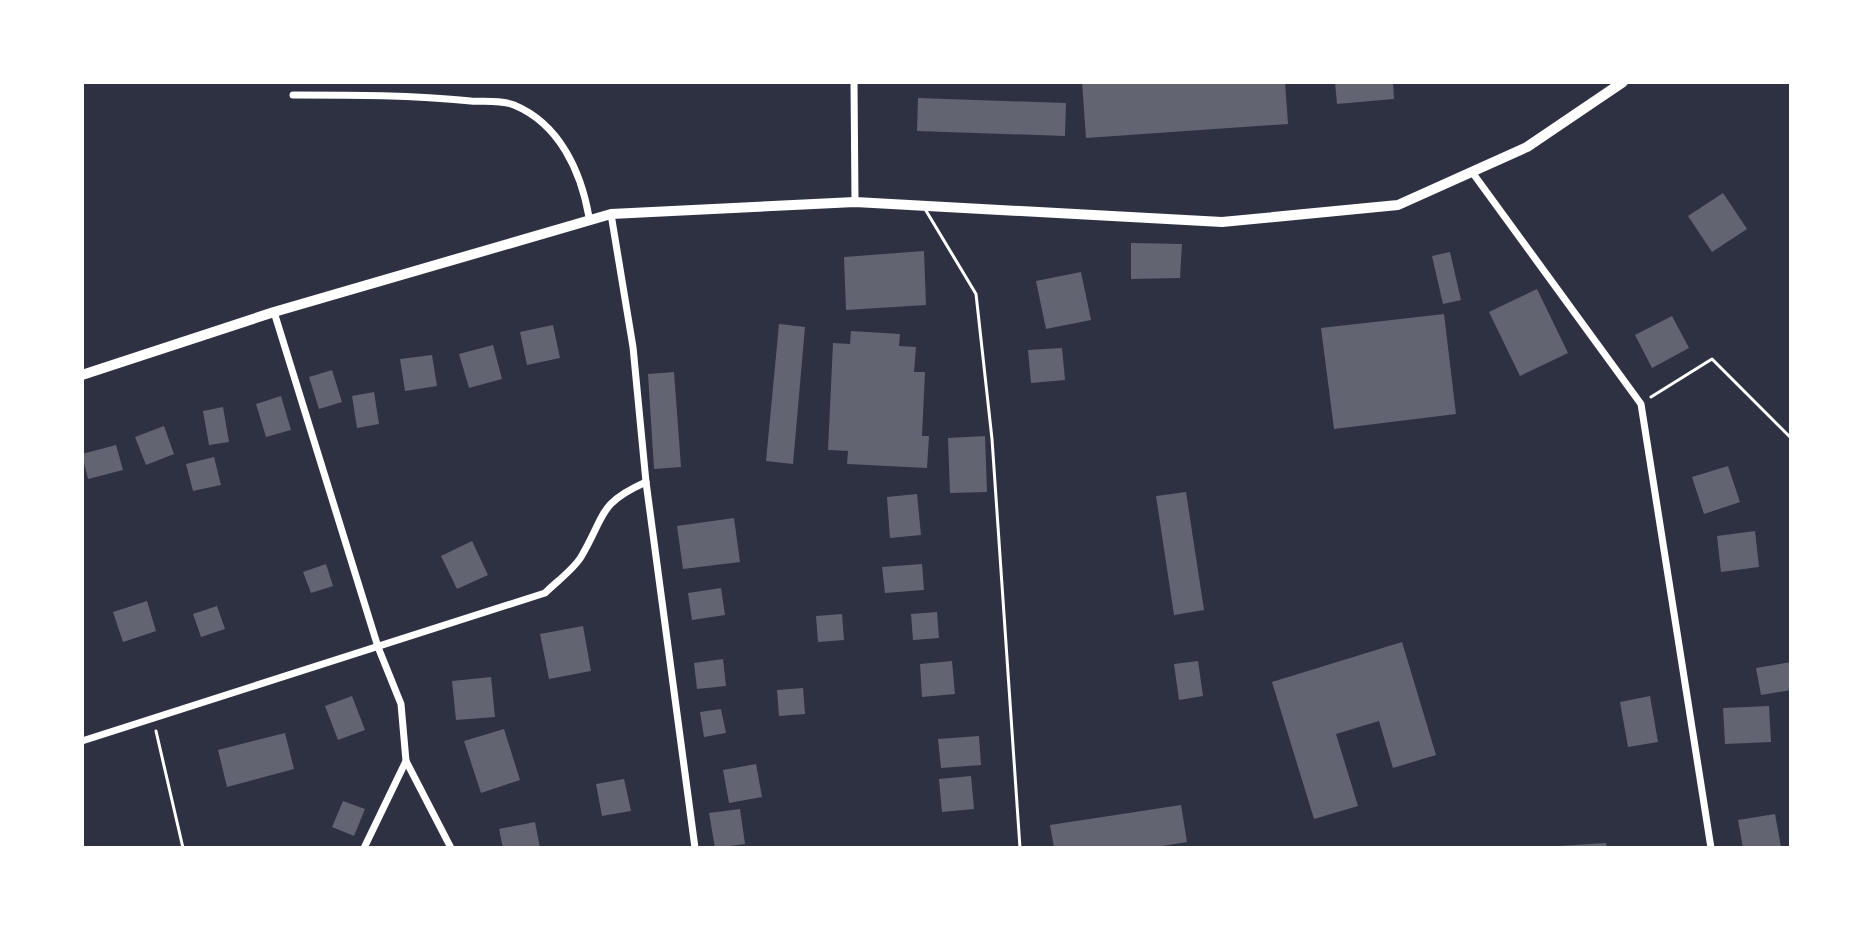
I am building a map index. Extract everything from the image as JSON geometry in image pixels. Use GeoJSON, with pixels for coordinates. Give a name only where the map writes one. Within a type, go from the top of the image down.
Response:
{"type":"FeatureCollection","features":[{"type":"Feature","properties":{"kind":"main road"},"geometry":{"type":"LineString","coordinates":[[82,375],[274,312],[589,217],[611,214],[855,202],[1222,222],[1398,205],[1527,147],[1623,82]]}},
{"type":"Feature","properties":{"kind":"street"},"geometry":{"type":"LineString","coordinates":[[854,82],[855,202]]}},
{"type":"Feature","properties":{"kind":"street"},"geometry":{"type":"LineString","coordinates":[[293,95],[398,94],[513,104],[546,126],[565,148],[584,190],[589,217]]}},
{"type":"Feature","properties":{"kind":"street"},"geometry":{"type":"LineString","coordinates":[[1472,172],[1641,404],[1711,848]]}},
{"type":"Feature","properties":{"kind":"street"},"geometry":{"type":"LineString","coordinates":[[611,214],[633,347],[646,482],[695,848]]}},
{"type":"Feature","properties":{"kind":"street"},"geometry":{"type":"LineString","coordinates":[[274,312],[378,647],[401,704],[406,761],[451,848]]}},
{"type":"Feature","properties":{"kind":"street"},"geometry":{"type":"LineString","coordinates":[[82,741],[545,593],[580,560],[599,520],[617,495],[646,482]]}},
{"type":"Feature","properties":{"kind":"street"},"geometry":{"type":"LineString","coordinates":[[364,848],[406,761]]}},
{"type":"Feature","properties":{"kind":"lane"},"geometry":{"type":"LineString","coordinates":[[923,206],[976,294],[992,439],[1020,848]]}},
{"type":"Feature","properties":{"kind":"path"},"geometry":{"type":"LineString","coordinates":[[1641,404],[1712,359],[1791,438]]}},
{"type":"Feature","properties":{"kind":"path"},"geometry":{"type":"LineString","coordinates":[[154,720],[183,848]]}},
{"type":"Feature","properties":{"kind":"building"},"geometry":{"type":"Polygon","coordinates":[[[1082,82],[1285,82],[1288,124],[1086,138],[1082,82]]]}},
{"type":"Feature","properties":{"kind":"building"},"geometry":{"type":"Polygon","coordinates":[[[1335,82],[1393,82],[1394,99],[1337,104],[1335,82]]]}},
{"type":"Feature","properties":{"kind":"building"},"geometry":{"type":"Polygon","coordinates":[[[918,98],[1066,103],[1065,136],[917,131],[918,98]]]}},
{"type":"Feature","properties":{"kind":"building"},"geometry":{"type":"Polygon","coordinates":[[[1723,193],[1747,229],[1712,252],[1688,216],[1723,193]]]}},
{"type":"Feature","properties":{"kind":"building"},"geometry":{"type":"Polygon","coordinates":[[[1131,243],[1182,244],[1180,278],[1131,279],[1131,243]]]}},
{"type":"Feature","properties":{"kind":"building"},"geometry":{"type":"Polygon","coordinates":[[[924,251],[926,305],[846,310],[844,257],[924,251]]]}},
{"type":"Feature","properties":{"kind":"building"},"geometry":{"type":"Polygon","coordinates":[[[1450,252],[1461,300],[1443,304],[1432,256],[1450,252]]]}},
{"type":"Feature","properties":{"kind":"building"},"geometry":{"type":"Polygon","coordinates":[[[1081,272],[1091,320],[1046,329],[1036,281],[1081,272]]]}},
{"type":"Feature","properties":{"kind":"building"},"geometry":{"type":"Polygon","coordinates":[[[1537,289],[1568,353],[1520,376],[1489,312],[1537,289]]]}},
{"type":"Feature","properties":{"kind":"building"},"geometry":{"type":"Polygon","coordinates":[[[1444,314],[1456,414],[1334,429],[1321,328],[1444,314]]]}},
{"type":"Feature","properties":{"kind":"building"},"geometry":{"type":"Polygon","coordinates":[[[1672,316],[1689,348],[1652,368],[1635,335],[1672,316]]]}},
{"type":"Feature","properties":{"kind":"building"},"geometry":{"type":"Polygon","coordinates":[[[779,324],[805,327],[793,464],[766,461],[779,324]]]}},
{"type":"Feature","properties":{"kind":"building"},"geometry":{"type":"Polygon","coordinates":[[[553,325],[560,358],[527,365],[520,332],[553,325]]]}},
{"type":"Feature","properties":{"kind":"building"},"geometry":{"type":"Polygon","coordinates":[[[851,331],[900,334],[899,346],[916,347],[914,372],[925,372],[922,436],[929,436],[927,468],[847,464],[848,451],[828,450],[833,343],[850,344],[851,331]]]}},
{"type":"Feature","properties":{"kind":"building"},"geometry":{"type":"Polygon","coordinates":[[[493,345],[502,379],[469,388],[459,354],[493,345]]]}},
{"type":"Feature","properties":{"kind":"building"},"geometry":{"type":"Polygon","coordinates":[[[1062,348],[1065,380],[1031,383],[1028,350],[1062,348]]]}},
{"type":"Feature","properties":{"kind":"building"},"geometry":{"type":"Polygon","coordinates":[[[432,355],[437,386],[405,391],[400,359],[432,355]]]}},
{"type":"Feature","properties":{"kind":"building"},"geometry":{"type":"Polygon","coordinates":[[[332,370],[342,402],[319,409],[309,377],[332,370]]]}},
{"type":"Feature","properties":{"kind":"building"},"geometry":{"type":"Polygon","coordinates":[[[674,372],[681,467],[654,469],[648,374],[674,372]]]}},
{"type":"Feature","properties":{"kind":"building"},"geometry":{"type":"Polygon","coordinates":[[[374,392],[379,424],[357,428],[352,396],[374,392]]]}},
{"type":"Feature","properties":{"kind":"building"},"geometry":{"type":"Polygon","coordinates":[[[281,396],[291,430],[266,437],[256,404],[281,396]]]}},
{"type":"Feature","properties":{"kind":"building"},"geometry":{"type":"Polygon","coordinates":[[[223,407],[229,442],[209,445],[203,411],[223,407]]]}},
{"type":"Feature","properties":{"kind":"building"},"geometry":{"type":"Polygon","coordinates":[[[164,426],[174,454],[146,465],[135,437],[164,426]]]}},
{"type":"Feature","properties":{"kind":"building"},"geometry":{"type":"Polygon","coordinates":[[[985,436],[987,492],[950,493],[948,438],[985,436]]]}},
{"type":"Feature","properties":{"kind":"building"},"geometry":{"type":"Polygon","coordinates":[[[116,445],[123,470],[88,479],[82,454],[116,445]]]}},
{"type":"Feature","properties":{"kind":"building"},"geometry":{"type":"Polygon","coordinates":[[[214,457],[221,485],[193,491],[186,464],[214,457]]]}},
{"type":"Feature","properties":{"kind":"building"},"geometry":{"type":"Polygon","coordinates":[[[1728,466],[1740,502],[1704,514],[1692,477],[1728,466]]]}},
{"type":"Feature","properties":{"kind":"building"},"geometry":{"type":"Polygon","coordinates":[[[1186,492],[1204,610],[1174,615],[1156,496],[1186,492]]]}},
{"type":"Feature","properties":{"kind":"building"},"geometry":{"type":"Polygon","coordinates":[[[917,494],[921,535],[890,538],[887,497],[917,494]]]}},
{"type":"Feature","properties":{"kind":"building"},"geometry":{"type":"Polygon","coordinates":[[[734,518],[740,562],[683,569],[677,526],[734,518]]]}},
{"type":"Feature","properties":{"kind":"building"},"geometry":{"type":"Polygon","coordinates":[[[1755,531],[1759,567],[1721,572],[1717,536],[1755,531]]]}},
{"type":"Feature","properties":{"kind":"building"},"geometry":{"type":"Polygon","coordinates":[[[472,541],[488,575],[457,589],[441,556],[472,541]]]}},
{"type":"Feature","properties":{"kind":"building"},"geometry":{"type":"Polygon","coordinates":[[[326,564],[333,586],[311,593],[303,572],[326,564]]]}},
{"type":"Feature","properties":{"kind":"building"},"geometry":{"type":"Polygon","coordinates":[[[922,564],[924,590],[885,593],[882,567],[922,564]]]}},
{"type":"Feature","properties":{"kind":"building"},"geometry":{"type":"Polygon","coordinates":[[[721,588],[725,615],[692,620],[688,593],[721,588]]]}},
{"type":"Feature","properties":{"kind":"building"},"geometry":{"type":"Polygon","coordinates":[[[147,601],[156,631],[123,642],[113,612],[147,601]]]}},
{"type":"Feature","properties":{"kind":"building"},"geometry":{"type":"Polygon","coordinates":[[[217,606],[225,629],[201,637],[193,614],[217,606]]]}},
{"type":"Feature","properties":{"kind":"building"},"geometry":{"type":"Polygon","coordinates":[[[937,612],[939,638],[913,640],[911,614],[937,612]]]}},
{"type":"Feature","properties":{"kind":"building"},"geometry":{"type":"Polygon","coordinates":[[[842,614],[844,640],[818,642],[816,616],[842,614]]]}},
{"type":"Feature","properties":{"kind":"building"},"geometry":{"type":"Polygon","coordinates":[[[583,626],[591,671],[549,679],[540,634],[583,626]]]}},
{"type":"Feature","properties":{"kind":"building"},"geometry":{"type":"Polygon","coordinates":[[[1402,642],[1436,755],[1393,768],[1379,721],[1336,734],[1358,806],[1314,819],[1272,682],[1402,642]]]}},
{"type":"Feature","properties":{"kind":"building"},"geometry":{"type":"Polygon","coordinates":[[[723,659],[726,686],[697,689],[694,663],[723,659]]]}},
{"type":"Feature","properties":{"kind":"building"},"geometry":{"type":"Polygon","coordinates":[[[952,661],[955,694],[922,697],[920,664],[952,661]]]}},
{"type":"Feature","properties":{"kind":"building"},"geometry":{"type":"Polygon","coordinates":[[[1198,661],[1203,696],[1179,700],[1174,664],[1198,661]]]}},
{"type":"Feature","properties":{"kind":"building"},"geometry":{"type":"Polygon","coordinates":[[[1791,662],[1791,690],[1761,695],[1756,668],[1791,662]]]}},
{"type":"Feature","properties":{"kind":"building"},"geometry":{"type":"Polygon","coordinates":[[[491,677],[495,717],[456,720],[452,681],[491,677]]]}},
{"type":"Feature","properties":{"kind":"building"},"geometry":{"type":"Polygon","coordinates":[[[803,688],[805,714],[779,716],[777,690],[803,688]]]}},
{"type":"Feature","properties":{"kind":"building"},"geometry":{"type":"Polygon","coordinates":[[[352,696],[365,730],[338,740],[325,706],[352,696]]]}},
{"type":"Feature","properties":{"kind":"building"},"geometry":{"type":"Polygon","coordinates":[[[1650,696],[1658,742],[1628,747],[1620,702],[1650,696]]]}},
{"type":"Feature","properties":{"kind":"building"},"geometry":{"type":"Polygon","coordinates":[[[1769,706],[1771,742],[1725,744],[1723,708],[1769,706]]]}},
{"type":"Feature","properties":{"kind":"building"},"geometry":{"type":"Polygon","coordinates":[[[721,709],[726,733],[704,737],[700,712],[721,709]]]}},
{"type":"Feature","properties":{"kind":"building"},"geometry":{"type":"Polygon","coordinates":[[[504,729],[520,780],[481,793],[464,741],[504,729]]]}},
{"type":"Feature","properties":{"kind":"building"},"geometry":{"type":"Polygon","coordinates":[[[285,733],[294,769],[227,787],[218,750],[285,733]]]}},
{"type":"Feature","properties":{"kind":"building"},"geometry":{"type":"Polygon","coordinates":[[[979,736],[981,765],[941,768],[938,739],[979,736]]]}},
{"type":"Feature","properties":{"kind":"building"},"geometry":{"type":"Polygon","coordinates":[[[756,764],[762,797],[729,803],[723,770],[756,764]]]}},
{"type":"Feature","properties":{"kind":"building"},"geometry":{"type":"Polygon","coordinates":[[[971,776],[974,809],[942,812],[939,779],[971,776]]]}},
{"type":"Feature","properties":{"kind":"building"},"geometry":{"type":"Polygon","coordinates":[[[624,779],[631,811],[602,816],[596,784],[624,779]]]}},
{"type":"Feature","properties":{"kind":"building"},"geometry":{"type":"Polygon","coordinates":[[[343,801],[365,809],[354,836],[332,827],[343,801]]]}},
{"type":"Feature","properties":{"kind":"building"},"geometry":{"type":"Polygon","coordinates":[[[1181,805],[1187,842],[1150,848],[1054,848],[1050,825],[1181,805]]]}},
{"type":"Feature","properties":{"kind":"building"},"geometry":{"type":"Polygon","coordinates":[[[740,809],[745,844],[715,848],[709,813],[740,809]]]}},
{"type":"Feature","properties":{"kind":"building"},"geometry":{"type":"Polygon","coordinates":[[[1775,814],[1781,847],[1743,848],[1738,820],[1775,814]]]}},
{"type":"Feature","properties":{"kind":"building"},"geometry":{"type":"Polygon","coordinates":[[[535,822],[540,848],[503,848],[499,829],[535,822]]]}},
{"type":"Feature","properties":{"kind":"building"},"geometry":{"type":"Polygon","coordinates":[[[1606,843],[1607,848],[1559,848],[1559,846],[1606,843]]]}}]}
